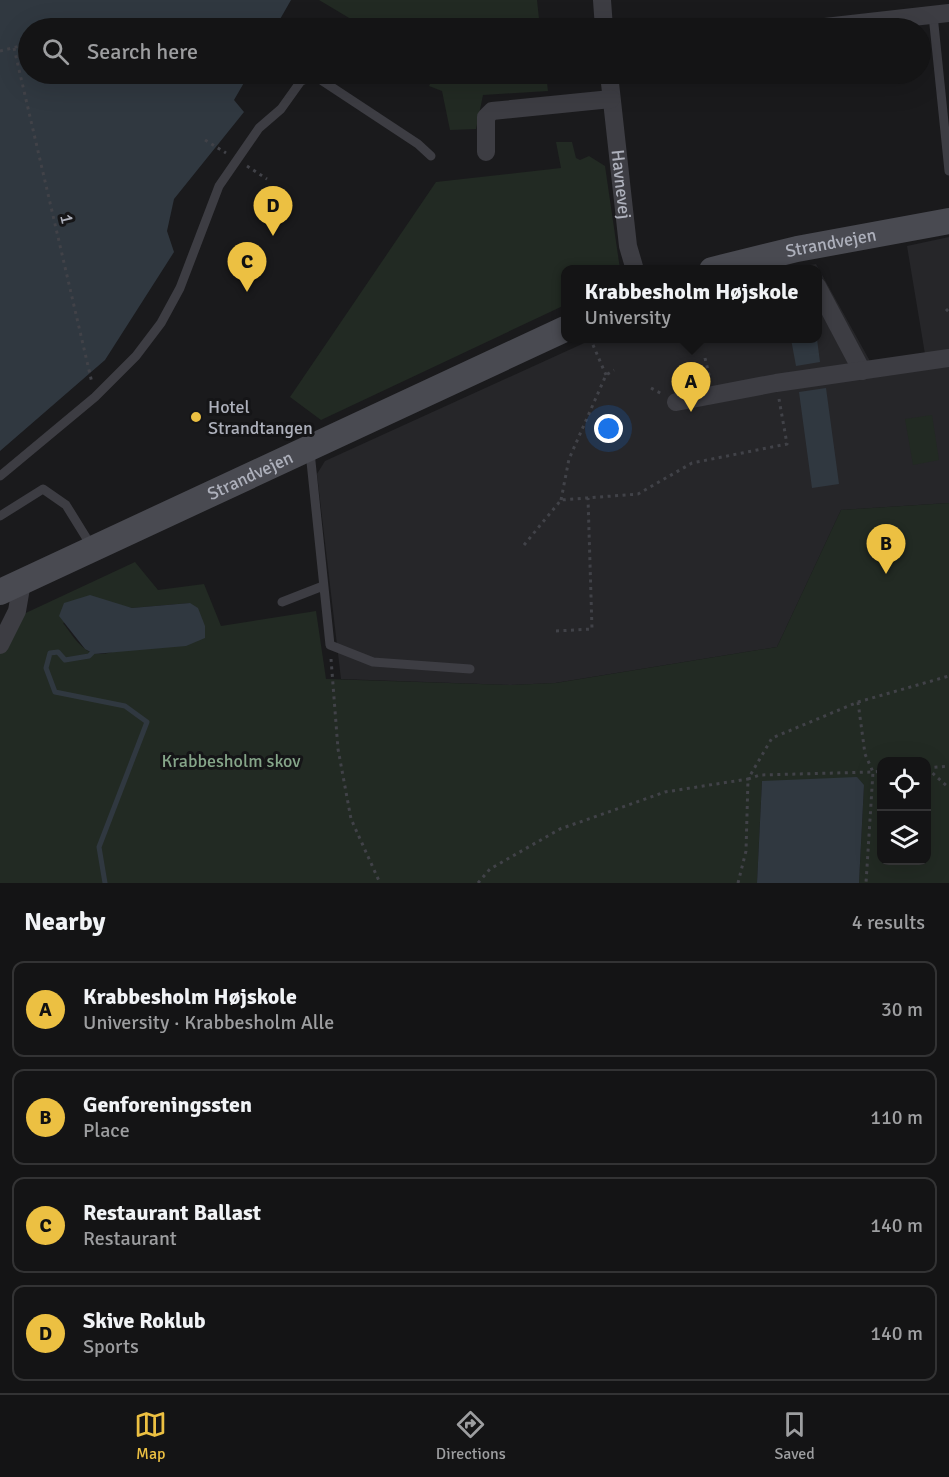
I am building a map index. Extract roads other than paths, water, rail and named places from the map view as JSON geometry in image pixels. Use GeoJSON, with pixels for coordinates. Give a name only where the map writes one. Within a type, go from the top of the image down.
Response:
{"type":"FeatureCollection","features":[{"type":"Feature","properties":{"kind":"street"},"geometry":{"type":"LineString","coordinates":[[602,0],[603,18]]}},
{"type":"Feature","properties":{"kind":"street"},"geometry":{"type":"LineString","coordinates":[[905,18],[941,14]]}},
{"type":"Feature","properties":{"kind":"street","name":"Havnevej"},"geometry":{"type":"LineString","coordinates":[[610,84],[628,246],[633,265]]}},
{"type":"Feature","properties":{"kind":"street"},"geometry":{"type":"LineString","coordinates":[[486,152],[486,117],[492,111],[611,99]]}},
{"type":"Feature","properties":{"kind":"street","name":"Strandvejen"},"geometry":{"type":"LineString","coordinates":[[732,265],[797,249],[949,221]]}},
{"type":"Feature","properties":{"kind":"street"},"geometry":{"type":"LineString","coordinates":[[822,295],[862,370]]}},
{"type":"Feature","properties":{"kind":"street","name":"Strandvejen"},"geometry":{"type":"LineString","coordinates":[[11,587],[561,331]]}},
{"type":"Feature","properties":{"kind":"street"},"geometry":{"type":"LineString","coordinates":[[676,402],[776,382],[949,358]]}},
{"type":"Feature","properties":{"kind":"street"},"geometry":{"type":"LineString","coordinates":[[0,645],[16,611],[11,587]]}},
{"type":"Feature","properties":{"kind":"lane"},"geometry":{"type":"LineString","coordinates":[[941,14],[949,171]]}},
{"type":"Feature","properties":{"kind":"lane"},"geometry":{"type":"LineString","coordinates":[[0,476],[95,397],[136,356],[161,323],[180,288],[219,186],[259,128],[281,109],[299,84]]}},
{"type":"Feature","properties":{"kind":"lane"},"geometry":{"type":"LineString","coordinates":[[327,84],[418,144],[431,156]]}},
{"type":"Feature","properties":{"kind":"lane"},"geometry":{"type":"LineString","coordinates":[[309,449],[330,645],[373,662],[470,669]]}},
{"type":"Feature","properties":{"kind":"lane"},"geometry":{"type":"LineString","coordinates":[[0,516],[43,489],[66,505],[93,549]]}},
{"type":"Feature","properties":{"kind":"lane"},"geometry":{"type":"LineString","coordinates":[[282,603],[323,586]]}},
{"type":"Feature","properties":{"kind":"waterway"},"geometry":{"type":"LineString","coordinates":[[92,653],[89,656],[65,660],[58,652],[50,653],[46,668],[55,692],[125,706],[147,722],[99,847],[105,883]]}},
{"type":"Feature","properties":{"kind":"place","name":"Skive Roklub"},"geometry":{"type":"Point","coordinates":[273,236]}},
{"type":"Feature","properties":{"kind":"place","name":"Restaurant Ballast"},"geometry":{"type":"Point","coordinates":[247,292]}},
{"type":"Feature","properties":{"kind":"place","name":"Krabbesholm Højskole"},"geometry":{"type":"Point","coordinates":[691,412]}},
{"type":"Feature","properties":{"kind":"place","name":"Hotel Strandtangen"},"geometry":{"type":"Point","coordinates":[196,417]}},
{"type":"Feature","properties":{"kind":"place","name":"Genforeningssten"},"geometry":{"type":"Point","coordinates":[886,574]}},
{"type":"Feature","properties":{"kind":"park label","name":"Krabbesholm skov"},"geometry":{"type":"Point","coordinates":[231,761]}}]}
